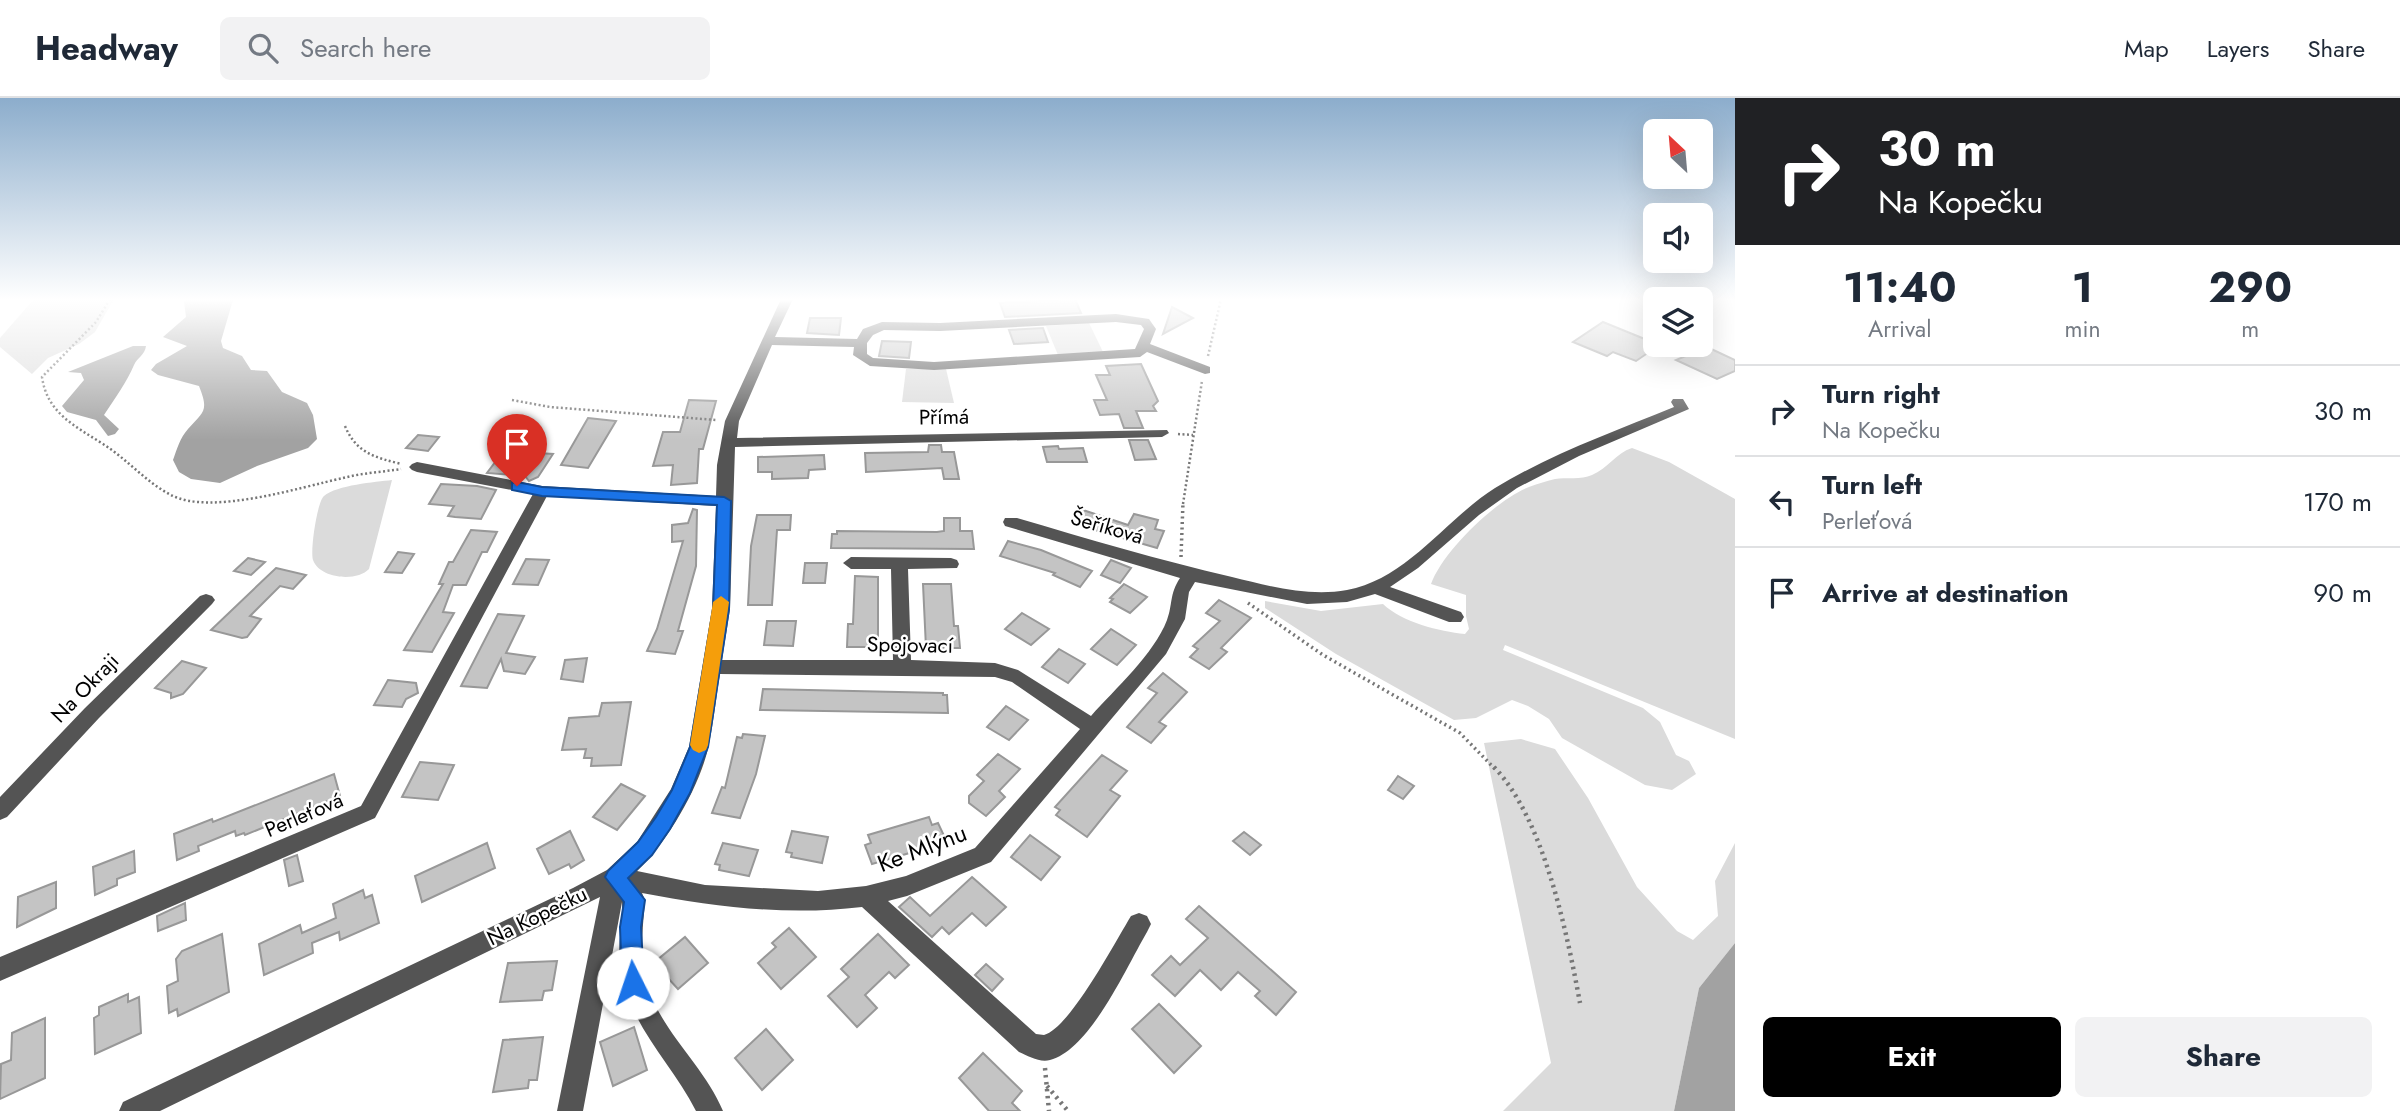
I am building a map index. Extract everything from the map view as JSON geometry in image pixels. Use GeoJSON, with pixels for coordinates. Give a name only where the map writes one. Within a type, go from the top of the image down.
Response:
{"type":"FeatureCollection","features":[{"type":"Feature","properties":{"kind":"street","name":"Na Kopečku"},"geometry":{"type":"LineString","coordinates":[[132,1111],[615,877],[645,849],[680,793],[699,747],[721,609],[728,443],[732,421],[745,388],[766,346]]}},
{"type":"Feature","properties":{"kind":"street"},"geometry":{"type":"LineString","coordinates":[[861,346],[860,355],[870,362],[934,366],[1127,356],[1139,353],[1144,346]]}},
{"type":"Feature","properties":{"kind":"street"},"geometry":{"type":"LineString","coordinates":[[1145,346],[1205,370]]}},
{"type":"Feature","properties":{"kind":"street"},"geometry":{"type":"LineString","coordinates":[[1377,588],[1399,575],[1471,512],[1530,474],[1682,409],[1678,402]]}},
{"type":"Feature","properties":{"kind":"street","name":"Přímá"},"geometry":{"type":"LineString","coordinates":[[728,443],[1162,433]]}},
{"type":"Feature","properties":{"kind":"street"},"geometry":{"type":"LineString","coordinates":[[417,467],[542,491],[724,501]]}},
{"type":"Feature","properties":{"kind":"street","name":"Perleťová"},"geometry":{"type":"LineString","coordinates":[[0,970],[368,812],[542,491]]}},
{"type":"Feature","properties":{"kind":"street","name":"Šeříková"},"geometry":{"type":"LineString","coordinates":[[1010,522],[1186,574],[1303,597],[1336,597],[1377,588]]}},
{"type":"Feature","properties":{"kind":"street"},"geometry":{"type":"LineString","coordinates":[[851,563],[951,564]]}},
{"type":"Feature","properties":{"kind":"street"},"geometry":{"type":"LineString","coordinates":[[899,564],[902,667]]}},
{"type":"Feature","properties":{"kind":"street","name":"Ke Mlýnu"},"geometry":{"type":"LineString","coordinates":[[615,877],[705,895],[818,902],[866,897],[907,886],[983,855],[1160,649],[1176,619],[1186,574]]}},
{"type":"Feature","properties":{"kind":"street"},"geometry":{"type":"LineString","coordinates":[[1377,588],[1455,617]]}},
{"type":"Feature","properties":{"kind":"street","name":"Na Okraji"},"geometry":{"type":"LineString","coordinates":[[0,811],[92,713],[206,600]]}},
{"type":"Feature","properties":{"kind":"street","name":"Spojovací"},"geometry":{"type":"LineString","coordinates":[[712,667],[995,670],[1018,677],[1091,727]]}},
{"type":"Feature","properties":{"kind":"street"},"geometry":{"type":"LineString","coordinates":[[570,1111],[615,877]]}},
{"type":"Feature","properties":{"kind":"street"},"geometry":{"type":"LineString","coordinates":[[615,877],[634,900],[630,963],[638,1000],[695,1082],[710,1111]]}},
{"type":"Feature","properties":{"kind":"street"},"geometry":{"type":"LineString","coordinates":[[866,897],[1028,1043],[1043,1048],[1052,1047],[1071,1033],[1139,924]]}},
{"type":"Feature","properties":{"kind":"path"},"geometry":{"type":"LineString","coordinates":[[72,346],[42,377],[44,392],[53,408],[171,495],[190,501],[259,499],[346,477],[417,467]]}},
{"type":"Feature","properties":{"kind":"path"},"geometry":{"type":"LineString","coordinates":[[1186,574],[1180,550],[1183,499],[1199,393],[1210,346]]}},
{"type":"Feature","properties":{"kind":"path"},"geometry":{"type":"LineString","coordinates":[[512,400],[578,410],[732,421]]}},
{"type":"Feature","properties":{"kind":"path"},"geometry":{"type":"LineString","coordinates":[[345,426],[349,438],[364,454],[417,467]]}},
{"type":"Feature","properties":{"kind":"path"},"geometry":{"type":"LineString","coordinates":[[1246,601],[1323,656],[1460,733],[1510,785],[1526,814],[1564,920],[1580,1003]]}},
{"type":"Feature","properties":{"kind":"path"},"geometry":{"type":"LineString","coordinates":[[1049,1111],[1046,1084],[1068,1111]]}},
{"type":"Feature","properties":{"kind":"shaded area"},"geometry":{"type":"Polygon","coordinates":[[[74,346],[48,358],[32,374],[0,347],[74,346]]]}},
{"type":"Feature","properties":{"kind":"shaded area"},"geometry":{"type":"Polygon","coordinates":[[[132,346],[146,346],[104,415],[119,429],[115,434],[108,436],[96,420],[67,412],[62,406],[84,380],[81,373],[68,372],[132,346]]]}},
{"type":"Feature","properties":{"kind":"shaded area"},"geometry":{"type":"Polygon","coordinates":[[[187,346],[223,346],[242,356],[251,370],[267,371],[282,392],[307,403],[313,415],[317,439],[308,448],[257,466],[220,483],[191,479],[179,472],[173,460],[183,436],[203,410],[202,394],[199,386],[158,375],[151,370],[156,364],[187,346]]]}},
{"type":"Feature","properties":{"kind":"shaded area"},"geometry":{"type":"Polygon","coordinates":[[[1054,346],[1100,346],[1104,354],[1058,355],[1054,346]]]}},
{"type":"Feature","properties":{"kind":"shaded area"},"geometry":{"type":"Polygon","coordinates":[[[906,369],[946,369],[954,403],[902,402],[906,369]]]}},
{"type":"Feature","properties":{"kind":"shaded area"},"geometry":{"type":"Polygon","coordinates":[[[1632,448],[1669,462],[1735,499],[1735,739],[1505,645],[1503,650],[1643,708],[1660,722],[1676,755],[1689,761],[1696,774],[1672,790],[1645,785],[1562,738],[1549,719],[1512,700],[1476,718],[1454,720],[1336,654],[1265,608],[1265,601],[1321,611],[1383,604],[1411,621],[1465,634],[1469,629],[1466,595],[1431,584],[1437,571],[1459,542],[1487,514],[1516,493],[1559,478],[1592,475],[1632,448]]]}},
{"type":"Feature","properties":{"kind":"shaded area"},"geometry":{"type":"Polygon","coordinates":[[[392,480],[369,569],[348,577],[323,571],[317,566],[312,555],[319,507],[324,496],[347,487],[392,480]]]}},
{"type":"Feature","properties":{"kind":"shaded area"},"geometry":{"type":"Polygon","coordinates":[[[1521,739],[1555,749],[1588,798],[1637,887],[1677,931],[1693,940],[1718,916],[1715,881],[1735,843],[1735,943],[1699,988],[1674,1111],[1503,1111],[1551,1063],[1484,743],[1521,739]]]}},
{"type":"Feature","properties":{"kind":"shaded area"},"geometry":{"type":"Polygon","coordinates":[[[1735,943],[1735,1111],[1674,1111],[1699,988],[1735,943]]]}},
{"type":"Feature","properties":{"kind":"building"},"geometry":{"type":"Polygon","coordinates":[[[881,346],[910,346],[909,358],[879,356],[881,346]]]}},
{"type":"Feature","properties":{"kind":"building"},"geometry":{"type":"Polygon","coordinates":[[[1583,346],[1643,346],[1643,356],[1636,361],[1613,352],[1607,356],[1583,346]]]}},
{"type":"Feature","properties":{"kind":"building"},"geometry":{"type":"Polygon","coordinates":[[[1713,350],[1735,360],[1735,371],[1717,379],[1676,360],[1683,357],[1713,357],[1713,350]]]}},
{"type":"Feature","properties":{"kind":"building"},"geometry":{"type":"Polygon","coordinates":[[[1141,364],[1158,401],[1153,406],[1156,411],[1136,411],[1143,428],[1124,428],[1119,414],[1100,415],[1094,400],[1107,400],[1096,375],[1110,375],[1106,366],[1141,364]]]}},
{"type":"Feature","properties":{"kind":"building"},"geometry":{"type":"Polygon","coordinates":[[[689,400],[716,401],[703,449],[699,449],[697,483],[671,485],[673,465],[653,466],[663,432],[680,432],[689,400]]]}},
{"type":"Feature","properties":{"kind":"building"},"geometry":{"type":"Polygon","coordinates":[[[588,418],[616,421],[588,468],[561,465],[588,418]]]}},
{"type":"Feature","properties":{"kind":"building"},"geometry":{"type":"Polygon","coordinates":[[[418,435],[439,437],[428,451],[406,448],[418,435]]]}},
{"type":"Feature","properties":{"kind":"building"},"geometry":{"type":"Polygon","coordinates":[[[1129,440],[1148,440],[1156,459],[1135,460],[1129,440]]]}},
{"type":"Feature","properties":{"kind":"building"},"geometry":{"type":"Polygon","coordinates":[[[929,445],[941,445],[942,452],[954,452],[959,479],[944,479],[942,468],[866,472],[865,453],[928,452],[929,445]]]}},
{"type":"Feature","properties":{"kind":"building"},"geometry":{"type":"Polygon","coordinates":[[[1058,446],[1059,449],[1083,448],[1087,462],[1047,462],[1043,447],[1058,446]]]}},
{"type":"Feature","properties":{"kind":"building"},"geometry":{"type":"Polygon","coordinates":[[[537,453],[553,454],[538,477],[529,481],[525,476],[487,473],[499,457],[524,460],[537,453]]]}},
{"type":"Feature","properties":{"kind":"building"},"geometry":{"type":"Polygon","coordinates":[[[824,455],[825,469],[809,470],[808,478],[772,479],[772,472],[758,472],[758,457],[824,455]]]}},
{"type":"Feature","properties":{"kind":"building"},"geometry":{"type":"Polygon","coordinates":[[[441,484],[496,490],[481,519],[455,517],[448,516],[454,506],[429,504],[441,484]]]}},
{"type":"Feature","properties":{"kind":"building"},"geometry":{"type":"Polygon","coordinates":[[[693,509],[697,510],[696,566],[678,631],[683,631],[675,654],[647,651],[657,629],[683,541],[672,542],[672,525],[688,523],[693,509]]]}},
{"type":"Feature","properties":{"kind":"building"},"geometry":{"type":"Polygon","coordinates":[[[1083,510],[1128,525],[1134,514],[1158,520],[1155,529],[1164,531],[1157,548],[1074,524],[1083,510]]]}},
{"type":"Feature","properties":{"kind":"building"},"geometry":{"type":"Polygon","coordinates":[[[757,515],[791,515],[790,530],[777,530],[772,605],[748,605],[751,546],[757,515]]]}},
{"type":"Feature","properties":{"kind":"building"},"geometry":{"type":"Polygon","coordinates":[[[944,518],[960,518],[960,531],[972,531],[974,549],[831,548],[832,534],[837,534],[837,531],[937,532],[944,531],[944,518]]]}},
{"type":"Feature","properties":{"kind":"building"},"geometry":{"type":"Polygon","coordinates":[[[471,530],[497,532],[487,552],[482,552],[466,585],[453,585],[443,612],[454,613],[432,652],[404,650],[443,584],[439,584],[449,562],[453,562],[471,530]]]}},
{"type":"Feature","properties":{"kind":"building"},"geometry":{"type":"Polygon","coordinates":[[[1008,541],[1041,550],[1092,571],[1080,587],[1053,575],[1055,573],[1000,556],[1008,541]]]}},
{"type":"Feature","properties":{"kind":"building"},"geometry":{"type":"Polygon","coordinates":[[[398,552],[414,554],[402,573],[385,572],[398,552]]]}},
{"type":"Feature","properties":{"kind":"building"},"geometry":{"type":"Polygon","coordinates":[[[248,558],[265,562],[251,575],[234,571],[248,558]]]}},
{"type":"Feature","properties":{"kind":"building"},"geometry":{"type":"Polygon","coordinates":[[[526,559],[549,560],[538,585],[513,584],[526,559]]]}},
{"type":"Feature","properties":{"kind":"building"},"geometry":{"type":"Polygon","coordinates":[[[1111,560],[1131,568],[1120,583],[1101,575],[1111,560]]]}},
{"type":"Feature","properties":{"kind":"building"},"geometry":{"type":"Polygon","coordinates":[[[805,563],[827,563],[825,583],[803,583],[805,563]]]}},
{"type":"Feature","properties":{"kind":"building"},"geometry":{"type":"Polygon","coordinates":[[[276,568],[306,575],[293,589],[280,586],[250,616],[261,619],[247,637],[211,630],[276,568]]]}},
{"type":"Feature","properties":{"kind":"building"},"geometry":{"type":"Polygon","coordinates":[[[855,576],[878,577],[878,647],[847,647],[848,624],[853,624],[855,576]]]}},
{"type":"Feature","properties":{"kind":"building"},"geometry":{"type":"Polygon","coordinates":[[[923,584],[951,584],[954,626],[958,626],[960,648],[926,648],[923,584]]]}},
{"type":"Feature","properties":{"kind":"building"},"geometry":{"type":"Polygon","coordinates":[[[1124,584],[1147,597],[1130,613],[1110,602],[1113,599],[1110,598],[1124,584]]]}},
{"type":"Feature","properties":{"kind":"building"},"geometry":{"type":"Polygon","coordinates":[[[1219,600],[1251,618],[1221,648],[1227,652],[1209,669],[1190,657],[1198,649],[1193,646],[1220,621],[1206,613],[1219,600]]]}},
{"type":"Feature","properties":{"kind":"building"},"geometry":{"type":"Polygon","coordinates":[[[1022,613],[1049,629],[1031,645],[1005,629],[1022,613]]]}},
{"type":"Feature","properties":{"kind":"building"},"geometry":{"type":"Polygon","coordinates":[[[498,614],[524,616],[506,653],[535,657],[525,674],[504,671],[501,659],[487,688],[461,686],[498,614]]]}},
{"type":"Feature","properties":{"kind":"building"},"geometry":{"type":"Polygon","coordinates":[[[767,621],[796,621],[793,646],[764,645],[767,621]]]}},
{"type":"Feature","properties":{"kind":"building"},"geometry":{"type":"Polygon","coordinates":[[[1111,629],[1136,645],[1117,665],[1091,649],[1111,629]]]}},
{"type":"Feature","properties":{"kind":"building"},"geometry":{"type":"Polygon","coordinates":[[[1059,649],[1085,664],[1068,683],[1042,667],[1059,649]]]}},
{"type":"Feature","properties":{"kind":"building"},"geometry":{"type":"Polygon","coordinates":[[[587,658],[583,682],[561,679],[565,660],[587,658]]]}},
{"type":"Feature","properties":{"kind":"building"},"geometry":{"type":"Polygon","coordinates":[[[182,661],[206,668],[183,694],[171,698],[171,693],[155,688],[182,661]]]}},
{"type":"Feature","properties":{"kind":"building"},"geometry":{"type":"Polygon","coordinates":[[[1163,673],[1187,692],[1159,722],[1166,726],[1151,743],[1127,727],[1157,693],[1148,688],[1163,673]]]}},
{"type":"Feature","properties":{"kind":"building"},"geometry":{"type":"Polygon","coordinates":[[[388,680],[416,683],[418,693],[406,699],[402,707],[374,705],[388,680]]]}},
{"type":"Feature","properties":{"kind":"building"},"geometry":{"type":"Polygon","coordinates":[[[763,689],[943,693],[947,695],[948,713],[760,710],[763,689]]]}},
{"type":"Feature","properties":{"kind":"building"},"geometry":{"type":"Polygon","coordinates":[[[631,702],[621,765],[591,766],[592,758],[584,758],[586,749],[562,750],[569,718],[599,716],[602,703],[631,702]]]}},
{"type":"Feature","properties":{"kind":"building"},"geometry":{"type":"Polygon","coordinates":[[[1006,706],[1028,720],[1009,740],[987,727],[1006,706]]]}},
{"type":"Feature","properties":{"kind":"building"},"geometry":{"type":"Polygon","coordinates":[[[743,734],[765,736],[756,774],[740,818],[712,813],[722,787],[725,788],[737,737],[742,738],[743,734]]]}},
{"type":"Feature","properties":{"kind":"building"},"geometry":{"type":"Polygon","coordinates":[[[998,754],[1020,769],[999,791],[1005,797],[986,816],[969,803],[969,796],[984,781],[977,775],[998,754]]]}},
{"type":"Feature","properties":{"kind":"building"},"geometry":{"type":"Polygon","coordinates":[[[1102,755],[1127,771],[1110,790],[1120,796],[1087,837],[1056,815],[1060,810],[1055,807],[1102,755]]]}},
{"type":"Feature","properties":{"kind":"building"},"geometry":{"type":"Polygon","coordinates":[[[420,762],[454,765],[438,800],[402,797],[420,762]]]}},
{"type":"Feature","properties":{"kind":"building"},"geometry":{"type":"Polygon","coordinates":[[[334,774],[340,796],[245,835],[236,836],[235,831],[198,846],[199,851],[177,860],[174,834],[212,819],[213,822],[334,774]]]}},
{"type":"Feature","properties":{"kind":"building"},"geometry":{"type":"Polygon","coordinates":[[[1398,776],[1414,786],[1403,799],[1388,790],[1398,776]]]}},
{"type":"Feature","properties":{"kind":"building"},"geometry":{"type":"Polygon","coordinates":[[[621,784],[645,796],[617,830],[593,817],[621,784]]]}},
{"type":"Feature","properties":{"kind":"building"},"geometry":{"type":"Polygon","coordinates":[[[929,817],[932,825],[938,823],[947,842],[872,864],[865,845],[871,843],[868,835],[929,817]]]}},
{"type":"Feature","properties":{"kind":"building"},"geometry":{"type":"Polygon","coordinates":[[[570,831],[584,860],[571,868],[569,864],[549,874],[537,849],[570,831]]]}},
{"type":"Feature","properties":{"kind":"building"},"geometry":{"type":"Polygon","coordinates":[[[792,831],[828,837],[822,863],[791,857],[792,853],[786,852],[792,831]]]}},
{"type":"Feature","properties":{"kind":"building"},"geometry":{"type":"Polygon","coordinates":[[[1244,832],[1261,845],[1250,855],[1233,841],[1244,832]]]}},
{"type":"Feature","properties":{"kind":"building"},"geometry":{"type":"Polygon","coordinates":[[[1030,835],[1060,857],[1041,880],[1011,857],[1030,835]]]}},
{"type":"Feature","properties":{"kind":"building"},"geometry":{"type":"Polygon","coordinates":[[[487,843],[495,868],[422,902],[415,876],[487,843]]]}},
{"type":"Feature","properties":{"kind":"building"},"geometry":{"type":"Polygon","coordinates":[[[723,843],[758,850],[749,876],[719,870],[720,865],[715,864],[723,843]]]}},
{"type":"Feature","properties":{"kind":"building"},"geometry":{"type":"Polygon","coordinates":[[[134,851],[135,872],[117,879],[117,885],[95,895],[93,867],[134,851]]]}},
{"type":"Feature","properties":{"kind":"building"},"geometry":{"type":"Polygon","coordinates":[[[297,855],[303,881],[289,886],[284,860],[297,855]]]}},
{"type":"Feature","properties":{"kind":"building"},"geometry":{"type":"Polygon","coordinates":[[[972,877],[1006,907],[986,926],[972,913],[949,934],[942,927],[932,937],[899,907],[910,897],[930,916],[972,877]]]}},
{"type":"Feature","properties":{"kind":"building"},"geometry":{"type":"Polygon","coordinates":[[[56,882],[56,908],[17,927],[18,897],[56,882]]]}},
{"type":"Feature","properties":{"kind":"building"},"geometry":{"type":"Polygon","coordinates":[[[363,890],[365,898],[372,895],[379,923],[340,940],[339,932],[312,943],[313,953],[264,975],[259,944],[300,925],[302,933],[336,918],[333,904],[363,890]]]}},
{"type":"Feature","properties":{"kind":"building"},"geometry":{"type":"Polygon","coordinates":[[[185,903],[186,920],[158,931],[157,916],[185,903]]]}},
{"type":"Feature","properties":{"kind":"building"},"geometry":{"type":"Polygon","coordinates":[[[1199,906],[1296,992],[1276,1015],[1255,996],[1260,991],[1238,972],[1221,990],[1200,970],[1175,996],[1152,975],[1171,956],[1180,965],[1208,938],[1186,919],[1199,906]]]}},
{"type":"Feature","properties":{"kind":"building"},"geometry":{"type":"Polygon","coordinates":[[[789,928],[816,957],[781,989],[758,963],[776,947],[772,943],[789,928]]]}},
{"type":"Feature","properties":{"kind":"building"},"geometry":{"type":"Polygon","coordinates":[[[222,934],[229,992],[178,1016],[177,1009],[169,1013],[167,986],[178,981],[176,959],[182,951],[222,934]]]}},
{"type":"Feature","properties":{"kind":"building"},"geometry":{"type":"Polygon","coordinates":[[[878,934],[909,965],[895,978],[889,972],[865,995],[877,1008],[857,1027],[828,996],[849,977],[841,969],[878,934]]]}},
{"type":"Feature","properties":{"kind":"building"},"geometry":{"type":"Polygon","coordinates":[[[685,937],[708,963],[678,989],[668,978],[664,981],[651,965],[685,937]]]}},
{"type":"Feature","properties":{"kind":"building"},"geometry":{"type":"Polygon","coordinates":[[[557,961],[552,990],[544,991],[542,1000],[500,1002],[508,963],[557,961]]]}},
{"type":"Feature","properties":{"kind":"building"},"geometry":{"type":"Polygon","coordinates":[[[986,964],[1003,979],[992,991],[975,975],[986,964]]]}},
{"type":"Feature","properties":{"kind":"building"},"geometry":{"type":"Polygon","coordinates":[[[128,994],[128,1002],[139,997],[141,1033],[95,1054],[94,1018],[99,1015],[99,1007],[128,994]]]}},
{"type":"Feature","properties":{"kind":"building"},"geometry":{"type":"Polygon","coordinates":[[[1159,1004],[1201,1046],[1174,1073],[1132,1029],[1159,1004]]]}},
{"type":"Feature","properties":{"kind":"building"},"geometry":{"type":"Polygon","coordinates":[[[45,1018],[45,1078],[0,1099],[1,1064],[11,1060],[12,1033],[45,1018]]]}},
{"type":"Feature","properties":{"kind":"building"},"geometry":{"type":"Polygon","coordinates":[[[634,1027],[647,1070],[613,1086],[600,1042],[634,1027]]]}},
{"type":"Feature","properties":{"kind":"building"},"geometry":{"type":"Polygon","coordinates":[[[766,1029],[793,1060],[762,1090],[735,1058],[766,1029]]]}},
{"type":"Feature","properties":{"kind":"building"},"geometry":{"type":"Polygon","coordinates":[[[543,1037],[537,1080],[529,1080],[528,1088],[493,1092],[503,1040],[543,1037]]]}},
{"type":"Feature","properties":{"kind":"building"},"geometry":{"type":"Polygon","coordinates":[[[983,1053],[1022,1091],[1012,1103],[1020,1111],[989,1111],[959,1078],[983,1053]]]}},
{"type":"Feature","properties":{"kind":"slow traffic"},"geometry":{"type":"LineString","coordinates":[[699,745],[721,602]]}},
{"type":"Feature","properties":{"kind":"route"},"geometry":{"type":"LineString","coordinates":[[517,486],[542,491],[724,501],[721,609],[699,747],[680,793],[663,823],[645,849],[615,877],[634,900],[630,963],[633,983]]}}]}
